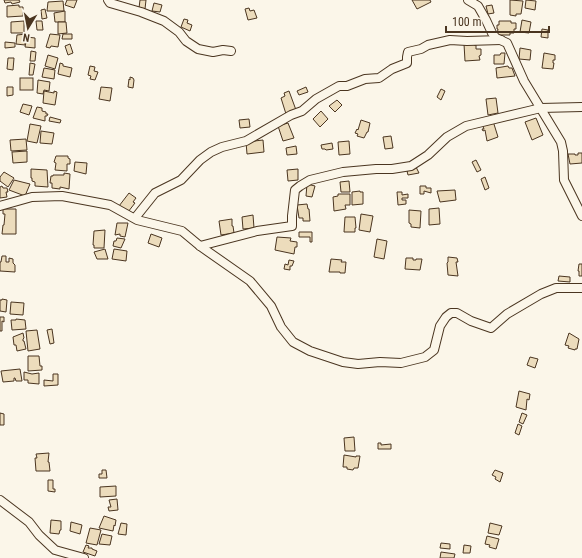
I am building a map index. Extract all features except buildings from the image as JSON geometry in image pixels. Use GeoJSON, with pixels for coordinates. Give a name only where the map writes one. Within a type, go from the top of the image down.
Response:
{"type":"FeatureCollection","features":[{"type":"Feature","properties":{"kind":"street"},"geometry":{"type":"LineString","coordinates":[[108,0],[110,3],[140,12],[164,22],[179,32],[186,41],[198,49],[213,52],[223,50],[231,51]]}},
{"type":"Feature","properties":{"kind":"street"},"geometry":{"type":"LineString","coordinates":[[468,0],[478,6],[496,38],[507,43],[524,81],[561,142],[563,151],[564,180],[582,216]]}},
{"type":"Feature","properties":{"kind":"street"},"geometry":{"type":"LineString","coordinates":[[135,218],[155,193],[172,186],[181,180],[200,160],[211,152],[222,147],[246,141],[291,115],[302,111],[316,99],[339,86],[347,86],[372,78],[379,78],[392,69],[407,63],[408,52],[421,49],[428,45],[450,40],[467,42],[501,40]]}},
{"type":"Feature","properties":{"kind":"street"},"geometry":{"type":"LineString","coordinates":[[200,246],[257,231],[292,226],[295,190],[310,180],[343,172],[392,169],[410,166],[428,155],[447,137],[466,126],[541,108],[582,107]]}},
{"type":"Feature","properties":{"kind":"street"},"geometry":{"type":"LineString","coordinates":[[0,206],[32,197],[62,196],[110,205],[135,218],[182,231],[200,246],[250,281],[271,306],[281,327],[293,342],[310,352],[328,358],[358,364],[380,362],[401,363],[425,357],[434,350],[440,326],[446,317],[451,313],[457,313],[471,321],[491,328],[507,314],[541,294],[556,288],[582,288]]}},
{"type":"Feature","properties":{"kind":"street"},"geometry":{"type":"LineString","coordinates":[[0,500],[29,522],[39,535],[55,550],[84,558]]}}]}
